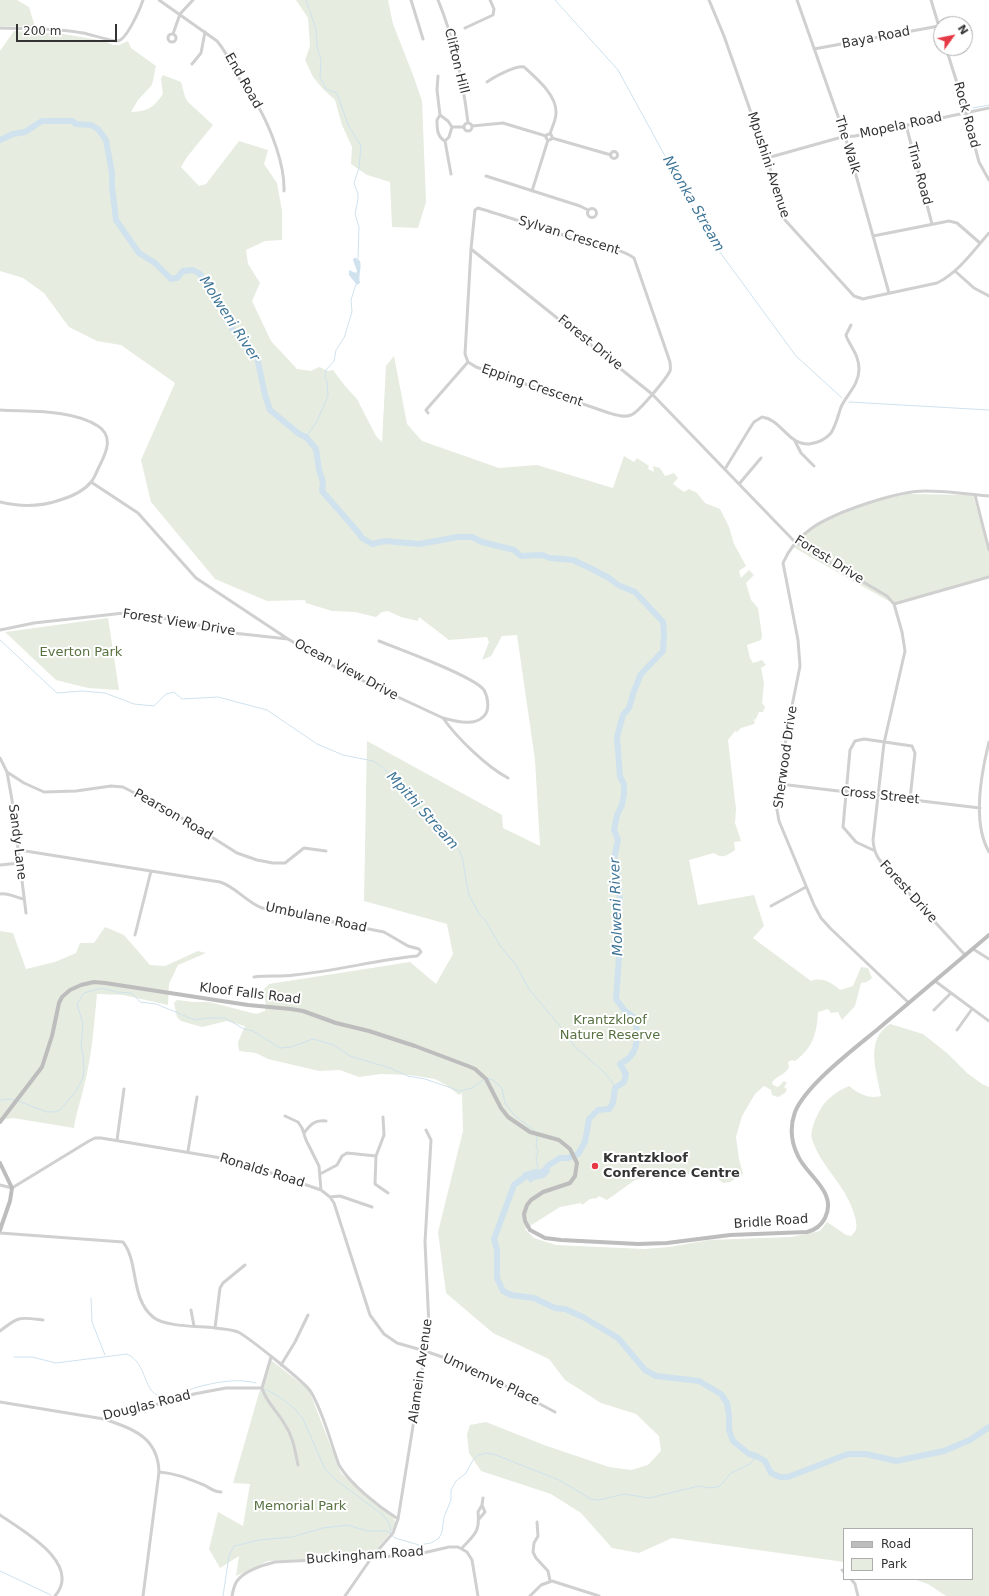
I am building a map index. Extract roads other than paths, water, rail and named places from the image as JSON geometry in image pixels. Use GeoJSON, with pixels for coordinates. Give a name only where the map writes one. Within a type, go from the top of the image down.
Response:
{"type":"FeatureCollection","features":[{"type":"Feature","properties":{"kind":"main road","name":"Bridle Road"},"geometry":{"type":"LineString","coordinates":[[564,1143],[576,1158],[576,1172],[570,1184],[539,1194],[527,1205],[524,1214],[528,1227],[533,1232],[545,1238],[638,1244],[667,1243],[730,1235],[791,1234],[807,1232],[816,1228],[823,1222],[826,1216],[828,1210],[828,1200],[823,1188],[801,1161],[797,1153],[792,1133],[795,1113],[801,1101],[816,1083],[989,935]]}},
{"type":"Feature","properties":{"kind":"main road","name":"Kloof Falls Road"},"geometry":{"type":"LineString","coordinates":[[0,1122],[42,1067],[52,1036],[59,1003],[62,997],[70,990],[81,985],[94,982],[240,1004],[303,1011],[336,1023],[369,1031],[415,1046],[475,1069],[490,1084],[508,1117],[527,1130],[536,1134],[551,1137],[564,1143]]}},
{"type":"Feature","properties":{"kind":"main road"},"geometry":{"type":"LineString","coordinates":[[0,1164],[12,1188],[10,1202],[0,1232]]}},
{"type":"Feature","properties":{"kind":"street"},"geometry":{"type":"LineString","coordinates":[[0,28],[57,29],[94,35],[116,42],[120,41],[127,33],[143,0]]}},
{"type":"Feature","properties":{"kind":"street","name":"End Road"},"geometry":{"type":"LineString","coordinates":[[159,0],[217,41],[224,50],[244,87],[263,117],[282,166],[285,178],[284,191]]}},
{"type":"Feature","properties":{"kind":"street"},"geometry":{"type":"LineString","coordinates":[[173,34],[180,14],[194,0]]}},
{"type":"Feature","properties":{"kind":"street"},"geometry":{"type":"LineString","coordinates":[[410,0],[422,39]]}},
{"type":"Feature","properties":{"kind":"street","name":"Clifton Hill"},"geometry":{"type":"LineString","coordinates":[[438,0],[444,15],[462,83],[468,122]]}},
{"type":"Feature","properties":{"kind":"street"},"geometry":{"type":"LineString","coordinates":[[465,28],[493,15],[494,9],[490,0]]}},
{"type":"Feature","properties":{"kind":"street","name":"Mpushini Avenue"},"geometry":{"type":"LineString","coordinates":[[709,0],[724,36],[767,158],[785,220],[854,296],[863,299],[937,283],[947,278],[955,271],[989,233]]}},
{"type":"Feature","properties":{"kind":"street","name":"The Walk"},"geometry":{"type":"LineString","coordinates":[[797,0],[845,136],[889,293]]}},
{"type":"Feature","properties":{"kind":"street"},"geometry":{"type":"LineString","coordinates":[[932,0],[936,16]]}},
{"type":"Feature","properties":{"kind":"street","name":"Baya Road"},"geometry":{"type":"LineString","coordinates":[[814,49],[933,27]]}},
{"type":"Feature","properties":{"kind":"street"},"geometry":{"type":"LineString","coordinates":[[192,64],[202,52],[205,32]]}},
{"type":"Feature","properties":{"kind":"street","name":"Rock Road"},"geometry":{"type":"LineString","coordinates":[[948,56],[979,162],[989,180]]}},
{"type":"Feature","properties":{"kind":"street"},"geometry":{"type":"LineString","coordinates":[[487,82],[492,78],[520,66],[524,67],[547,89],[556,107],[556,115],[551,136],[548,140],[532,191]]}},
{"type":"Feature","properties":{"kind":"street"},"geometry":{"type":"LineString","coordinates":[[438,76],[440,116],[437,120],[438,132],[442,140],[445,141],[451,174]]}},
{"type":"Feature","properties":{"kind":"street","name":"Mopela Road"},"geometry":{"type":"LineString","coordinates":[[767,158],[845,136],[855,136],[989,108]]}},
{"type":"Feature","properties":{"kind":"street"},"geometry":{"type":"LineString","coordinates":[[440,116],[448,121],[452,127]]}},
{"type":"Feature","properties":{"kind":"street"},"geometry":{"type":"LineString","coordinates":[[464,127],[468,122],[472,126]]}},
{"type":"Feature","properties":{"kind":"street"},"geometry":{"type":"LineString","coordinates":[[452,127],[464,127],[467,131],[471,129],[472,126],[503,123],[611,155]]}},
{"type":"Feature","properties":{"kind":"street","name":"Tina Road"},"geometry":{"type":"LineString","coordinates":[[906,125],[932,224]]}},
{"type":"Feature","properties":{"kind":"street"},"geometry":{"type":"LineString","coordinates":[[445,141],[449,137],[452,127]]}},
{"type":"Feature","properties":{"kind":"street"},"geometry":{"type":"LineString","coordinates":[[546,136],[548,140]]}},
{"type":"Feature","properties":{"kind":"street"},"geometry":{"type":"LineString","coordinates":[[486,176],[580,206],[588,210]]}},
{"type":"Feature","properties":{"kind":"street","name":"Sylvan Crescent"},"geometry":{"type":"LineString","coordinates":[[471,249],[476,208],[623,252],[634,258],[670,362],[670,372],[652,394]]}},
{"type":"Feature","properties":{"kind":"street"},"geometry":{"type":"LineString","coordinates":[[873,236],[954,221],[980,243]]}},
{"type":"Feature","properties":{"kind":"street","name":"Epping Crescent"},"geometry":{"type":"LineString","coordinates":[[471,249],[465,354],[468,362],[476,367],[619,416],[628,416],[636,413],[652,394]]}},
{"type":"Feature","properties":{"kind":"street","name":"Forest Drive"},"geometry":{"type":"LineString","coordinates":[[471,249],[652,394],[796,542],[887,596],[894,604],[902,632],[904,651],[884,743],[872,840],[875,855],[965,955]]}},
{"type":"Feature","properties":{"kind":"street"},"geometry":{"type":"LineString","coordinates":[[955,271],[974,288],[989,296]]}},
{"type":"Feature","properties":{"kind":"street"},"geometry":{"type":"LineString","coordinates":[[725,469],[750,428],[758,419],[767,418],[798,442],[809,444],[821,441],[827,437],[835,426],[844,402],[852,391],[860,371],[857,356],[846,338],[850,325]]}},
{"type":"Feature","properties":{"kind":"street"},"geometry":{"type":"LineString","coordinates":[[428,413],[426,410],[468,362]]}},
{"type":"Feature","properties":{"kind":"street"},"geometry":{"type":"LineString","coordinates":[[0,410],[66,415],[88,420],[103,431],[108,444],[105,455],[91,482],[77,492],[60,500],[42,505],[13,505],[0,502]]}},
{"type":"Feature","properties":{"kind":"street"},"geometry":{"type":"LineString","coordinates":[[794,440],[801,453],[814,466]]}},
{"type":"Feature","properties":{"kind":"street"},"geometry":{"type":"LineString","coordinates":[[739,484],[761,458]]}},
{"type":"Feature","properties":{"kind":"street","name":"Ocean View Drive"},"geometry":{"type":"LineString","coordinates":[[91,482],[138,513],[196,578],[288,639],[342,671],[443,718],[460,722],[470,722],[480,720],[486,714],[488,704],[484,690],[470,680],[442,666],[380,641]]}},
{"type":"Feature","properties":{"kind":"street","name":"Sherwood Drive"},"geometry":{"type":"LineString","coordinates":[[909,1003],[825,923],[817,912],[779,820],[776,804],[788,726],[800,666],[798,640],[783,563],[796,542],[812,528],[820,523],[880,499],[924,491],[989,496]]}},
{"type":"Feature","properties":{"kind":"street"},"geometry":{"type":"LineString","coordinates":[[975,495],[989,550]]}},
{"type":"Feature","properties":{"kind":"street"},"geometry":{"type":"LineString","coordinates":[[894,604],[989,577]]}},
{"type":"Feature","properties":{"kind":"street","name":"Forest View Drive"},"geometry":{"type":"LineString","coordinates":[[0,630],[34,623],[124,613],[139,614],[195,624],[224,632],[288,639]]}},
{"type":"Feature","properties":{"kind":"street"},"geometry":{"type":"LineString","coordinates":[[443,718],[457,735],[490,768],[508,778]]}},
{"type":"Feature","properties":{"kind":"street"},"geometry":{"type":"LineString","coordinates":[[874,850],[856,842],[843,827],[850,750],[855,741],[864,739],[884,743],[908,744],[912,746],[914,749],[915,759],[910,799]]}},
{"type":"Feature","properties":{"kind":"street"},"geometry":{"type":"LineString","coordinates":[[989,742],[983,773],[980,808],[982,835],[989,852]]}},
{"type":"Feature","properties":{"kind":"street"},"geometry":{"type":"LineString","coordinates":[[0,758],[7,772]]}},
{"type":"Feature","properties":{"kind":"street","name":"Sandy Lane"},"geometry":{"type":"LineString","coordinates":[[7,772],[19,850],[26,913]]}},
{"type":"Feature","properties":{"kind":"street","name":"Pearson Road"},"geometry":{"type":"LineString","coordinates":[[7,772],[24,783],[44,792],[76,791],[111,786],[123,787],[177,814],[237,853],[257,860],[285,863],[304,848],[326,851]]}},
{"type":"Feature","properties":{"kind":"street","name":"Cross Street"},"geometry":{"type":"LineString","coordinates":[[780,784],[980,808]]}},
{"type":"Feature","properties":{"kind":"street","name":"Umbulane Road"},"geometry":{"type":"LineString","coordinates":[[19,850],[220,882],[262,908],[384,932],[408,946],[419,949],[421,952],[417,956],[330,970],[293,975],[254,977]]}},
{"type":"Feature","properties":{"kind":"street"},"geometry":{"type":"LineString","coordinates":[[0,866],[20,863]]}},
{"type":"Feature","properties":{"kind":"street"},"geometry":{"type":"LineString","coordinates":[[135,935],[151,871]]}},
{"type":"Feature","properties":{"kind":"street"},"geometry":{"type":"LineString","coordinates":[[771,906],[806,887]]}},
{"type":"Feature","properties":{"kind":"street"},"geometry":{"type":"LineString","coordinates":[[0,894],[4,893],[16,898],[24,899]]}},
{"type":"Feature","properties":{"kind":"street"},"geometry":{"type":"LineString","coordinates":[[973,949],[989,959]]}},
{"type":"Feature","properties":{"kind":"street"},"geometry":{"type":"LineString","coordinates":[[935,981],[989,1021]]}},
{"type":"Feature","properties":{"kind":"street"},"geometry":{"type":"LineString","coordinates":[[934,1010],[951,993]]}},
{"type":"Feature","properties":{"kind":"street"},"geometry":{"type":"LineString","coordinates":[[957,1030],[972,1009]]}},
{"type":"Feature","properties":{"kind":"street"},"geometry":{"type":"LineString","coordinates":[[117,1140],[124,1089]]}},
{"type":"Feature","properties":{"kind":"street"},"geometry":{"type":"LineString","coordinates":[[188,1152],[197,1097]]}},
{"type":"Feature","properties":{"kind":"street"},"geometry":{"type":"LineString","coordinates":[[285,1116],[298,1122],[304,1133],[316,1159],[320,1174],[321,1190]]}},
{"type":"Feature","properties":{"kind":"street"},"geometry":{"type":"LineString","coordinates":[[383,1117],[384,1135],[376,1156],[375,1184],[388,1193]]}},
{"type":"Feature","properties":{"kind":"street"},"geometry":{"type":"LineString","coordinates":[[304,1133],[313,1122],[326,1121]]}},
{"type":"Feature","properties":{"kind":"street","name":"Alamein Avenue"},"geometry":{"type":"LineString","coordinates":[[344,1596],[372,1557],[392,1534],[398,1518],[430,1317],[425,1242],[431,1140],[426,1130]]}},
{"type":"Feature","properties":{"kind":"street","name":"Ronalds Road"},"geometry":{"type":"LineString","coordinates":[[12,1188],[95,1138],[117,1140],[233,1160],[321,1190],[330,1197],[334,1203],[370,1315],[377,1326],[391,1340],[425,1351]]}},
{"type":"Feature","properties":{"kind":"street"},"geometry":{"type":"LineString","coordinates":[[320,1174],[337,1165],[342,1156],[347,1153],[351,1152],[376,1156]]}},
{"type":"Feature","properties":{"kind":"street"},"geometry":{"type":"LineString","coordinates":[[0,1185],[12,1188]]}},
{"type":"Feature","properties":{"kind":"street"},"geometry":{"type":"LineString","coordinates":[[330,1197],[340,1196],[372,1207]]}},
{"type":"Feature","properties":{"kind":"street"},"geometry":{"type":"LineString","coordinates":[[0,1232],[123,1242],[128,1250],[141,1301],[150,1314],[160,1322],[215,1328],[240,1333],[304,1384],[312,1393],[339,1465],[346,1475],[356,1485],[398,1518]]}},
{"type":"Feature","properties":{"kind":"street"},"geometry":{"type":"LineString","coordinates":[[215,1328],[220,1288],[222,1283],[245,1265]]}},
{"type":"Feature","properties":{"kind":"street"},"geometry":{"type":"LineString","coordinates":[[191,1310],[194,1326]]}},
{"type":"Feature","properties":{"kind":"street"},"geometry":{"type":"LineString","coordinates":[[281,1366],[296,1342],[308,1315]]}},
{"type":"Feature","properties":{"kind":"street"},"geometry":{"type":"LineString","coordinates":[[0,1331],[16,1319],[43,1320]]}},
{"type":"Feature","properties":{"kind":"street","name":"Umvemve Place"},"geometry":{"type":"LineString","coordinates":[[425,1351],[468,1366],[555,1412]]}},
{"type":"Feature","properties":{"kind":"street"},"geometry":{"type":"LineString","coordinates":[[271,1357],[262,1388],[265,1397],[292,1436],[298,1465]]}},
{"type":"Feature","properties":{"kind":"street","name":"Douglas Road"},"geometry":{"type":"LineString","coordinates":[[0,1402],[104,1419],[194,1394],[226,1388],[262,1388]]}},
{"type":"Feature","properties":{"kind":"street"},"geometry":{"type":"LineString","coordinates":[[104,1419],[136,1431],[145,1438],[156,1453],[158,1462],[159,1472],[143,1596]]}},
{"type":"Feature","properties":{"kind":"street"},"geometry":{"type":"LineString","coordinates":[[159,1472],[178,1475],[207,1487],[215,1492],[221,1492]]}},
{"type":"Feature","properties":{"kind":"street"},"geometry":{"type":"LineString","coordinates":[[479,1519],[478,1512],[482,1505],[483,1498]]}},
{"type":"Feature","properties":{"kind":"street"},"geometry":{"type":"LineString","coordinates":[[478,1596],[472,1560],[469,1554],[462,1548],[474,1535],[479,1519],[485,1512],[482,1505]]}},
{"type":"Feature","properties":{"kind":"street"},"geometry":{"type":"LineString","coordinates":[[0,1514],[36,1539],[59,1564],[62,1572],[59,1590],[55,1596]]}},
{"type":"Feature","properties":{"kind":"street"},"geometry":{"type":"LineString","coordinates":[[536,1522],[538,1536],[534,1543],[533,1552],[536,1558],[548,1571],[550,1581]]}},
{"type":"Feature","properties":{"kind":"street","name":"Buckingham Road"},"geometry":{"type":"LineString","coordinates":[[232,1596],[236,1583],[240,1578],[269,1563],[419,1554],[454,1547],[462,1548]]}},
{"type":"Feature","properties":{"kind":"street"},"geometry":{"type":"LineString","coordinates":[[852,1580],[855,1584],[858,1596]]}},
{"type":"Feature","properties":{"kind":"street"},"geometry":{"type":"LineString","coordinates":[[530,1596],[541,1585],[550,1581],[558,1582],[599,1596]]}},
{"type":"Feature","properties":{"kind":"water"},"geometry":{"type":"Polygon","coordinates":[[[354,258],[360,261],[360,283],[357,285],[349,275],[349,270],[356,273],[357,271],[353,260],[354,258]]]}},
{"type":"Feature","properties":{"kind":"water"},"geometry":{"type":"Polygon","coordinates":[[[535,1169],[551,1171],[544,1178],[534,1180],[530,1183],[526,1176],[522,1173],[535,1169]]]}},
{"type":"Feature","properties":{"kind":"waterway"},"geometry":{"type":"LineString","coordinates":[[306,0],[316,29],[317,47],[321,60],[320,77],[326,89],[337,93],[348,125],[361,146],[359,168],[354,183],[358,194],[355,214],[359,227],[358,259]]}},
{"type":"Feature","properties":{"kind":"waterway","name":"Nkonka Stream"},"geometry":{"type":"LineString","coordinates":[[555,0],[618,70],[711,240],[796,356],[842,398]]}},
{"type":"Feature","properties":{"kind":"waterway"},"geometry":{"type":"LineString","coordinates":[[973,108],[989,105]]}},
{"type":"Feature","properties":{"kind":"waterway","name":"Molweni River"},"geometry":{"type":"LineString","coordinates":[[0,140],[13,134],[25,132],[42,121],[72,121],[76,124],[91,125],[98,129],[106,140],[112,173],[116,220],[139,253],[155,263],[171,279],[177,278],[183,271],[193,270],[200,274],[223,306],[226,320],[247,348],[257,357],[265,395],[270,410],[299,434],[306,437],[316,449],[319,470],[323,482],[322,491],[362,538],[372,544],[385,541],[419,544],[458,537],[472,537],[482,542],[514,550],[521,556],[542,555],[550,558],[573,560],[609,578],[618,585],[635,592],[663,622],[663,651],[641,674],[629,708],[623,715],[617,737],[620,777],[624,784],[624,794],[614,830],[618,840],[614,859],[617,866],[620,904],[616,923],[619,958],[616,999],[625,1011],[636,1019],[636,1045],[631,1056],[620,1064],[626,1074],[624,1082],[615,1088],[613,1103],[609,1109],[598,1110],[589,1119],[585,1142],[578,1154],[568,1158],[560,1158],[549,1165],[542,1173]]}},
{"type":"Feature","properties":{"kind":"waterway"},"geometry":{"type":"LineString","coordinates":[[306,437],[317,421],[328,396],[327,381],[325,378],[326,370],[334,361],[336,350],[344,338],[352,312],[351,300],[356,284]]}},
{"type":"Feature","properties":{"kind":"waterway","name":"Nkonka Stream"},"geometry":{"type":"LineString","coordinates":[[849,402],[989,410]]}},
{"type":"Feature","properties":{"kind":"waterway","name":"Mpithi Stream"},"geometry":{"type":"LineString","coordinates":[[0,640],[57,693],[82,691],[105,693],[134,704],[154,706],[166,694],[174,692],[182,699],[218,697],[267,710],[317,744],[343,755],[373,761],[382,767],[400,783],[459,850],[463,860],[469,895],[479,914],[485,920],[501,947],[516,965],[529,989],[559,1025],[574,1046],[602,1070],[611,1080],[615,1088]]}},
{"type":"Feature","properties":{"kind":"waterway"},"geometry":{"type":"LineString","coordinates":[[18,1101],[47,1112],[54,1112],[60,1110],[76,1091],[83,1078],[84,1067],[81,1047],[83,1024],[77,1004],[84,993],[102,988],[116,992],[130,993],[140,1002],[156,1004],[195,1020],[225,1018],[244,1029],[253,1031],[280,1048],[291,1047],[313,1039],[334,1045],[350,1056],[390,1068],[408,1076],[425,1079],[460,1091],[472,1088],[483,1080]]}},
{"type":"Feature","properties":{"kind":"waterway"},"geometry":{"type":"LineString","coordinates":[[487,1078],[493,1080],[502,1088],[505,1103],[514,1115],[536,1133]]}},
{"type":"Feature","properties":{"kind":"waterway"},"geometry":{"type":"LineString","coordinates":[[0,1100],[15,1100]]}},
{"type":"Feature","properties":{"kind":"waterway"},"geometry":{"type":"LineString","coordinates":[[536,1136],[536,1146],[538,1151],[536,1157],[538,1170]]}},
{"type":"Feature","properties":{"kind":"waterway","name":"Molweni River"},"geometry":{"type":"LineString","coordinates":[[533,1176],[526,1176],[514,1185],[494,1239],[497,1250],[497,1278],[503,1291],[511,1295],[534,1298],[555,1308],[565,1309],[583,1317],[618,1338],[645,1370],[656,1376],[699,1381],[721,1394],[727,1403],[729,1430],[733,1441],[749,1454],[765,1461],[771,1473],[780,1477],[788,1477],[848,1454],[866,1454],[896,1461],[944,1451],[970,1440],[989,1427]]}},
{"type":"Feature","properties":{"kind":"waterway"},"geometry":{"type":"LineString","coordinates":[[91,1298],[92,1322],[105,1355]]}},
{"type":"Feature","properties":{"kind":"waterway"},"geometry":{"type":"LineString","coordinates":[[14,1357],[32,1357],[56,1363],[127,1354],[138,1364],[153,1392],[161,1396],[177,1394],[220,1382],[242,1381],[256,1383]]}},
{"type":"Feature","properties":{"kind":"waterway"},"geometry":{"type":"LineString","coordinates":[[265,1389],[278,1396],[294,1408],[303,1419],[325,1469],[336,1480],[383,1515],[390,1525],[391,1534]]}},
{"type":"Feature","properties":{"kind":"waterway"},"geometry":{"type":"LineString","coordinates":[[223,1596],[229,1556],[234,1546],[259,1540],[292,1537],[323,1528],[347,1525],[368,1531],[387,1531],[395,1538],[419,1545],[431,1543],[439,1538],[442,1532],[444,1517],[451,1500],[451,1490],[456,1481],[466,1473],[473,1460],[478,1455],[487,1453],[496,1455],[559,1480],[591,1499],[599,1500],[624,1494],[649,1498],[699,1486],[709,1488],[720,1486],[731,1473],[750,1464],[756,1456]]}},
{"type":"Feature","properties":{"kind":"waterway"},"geometry":{"type":"LineString","coordinates":[[0,1571],[51,1595]]}},
{"type":"Feature","properties":{"kind":"place","name":"Krantzkloof Conference Centre"},"geometry":{"type":"Point","coordinates":[595,1166]}},
{"type":"Feature","properties":{"kind":"park label","name":"Everton Park"},"geometry":{"type":"Point","coordinates":[81,653]}},
{"type":"Feature","properties":{"kind":"park label","name":"Krantzkloof Nature Reserve"},"geometry":{"type":"Point","coordinates":[610,1028]}},
{"type":"Feature","properties":{"kind":"park label","name":"Memorial Park"},"geometry":{"type":"Point","coordinates":[300,1507]}}]}
